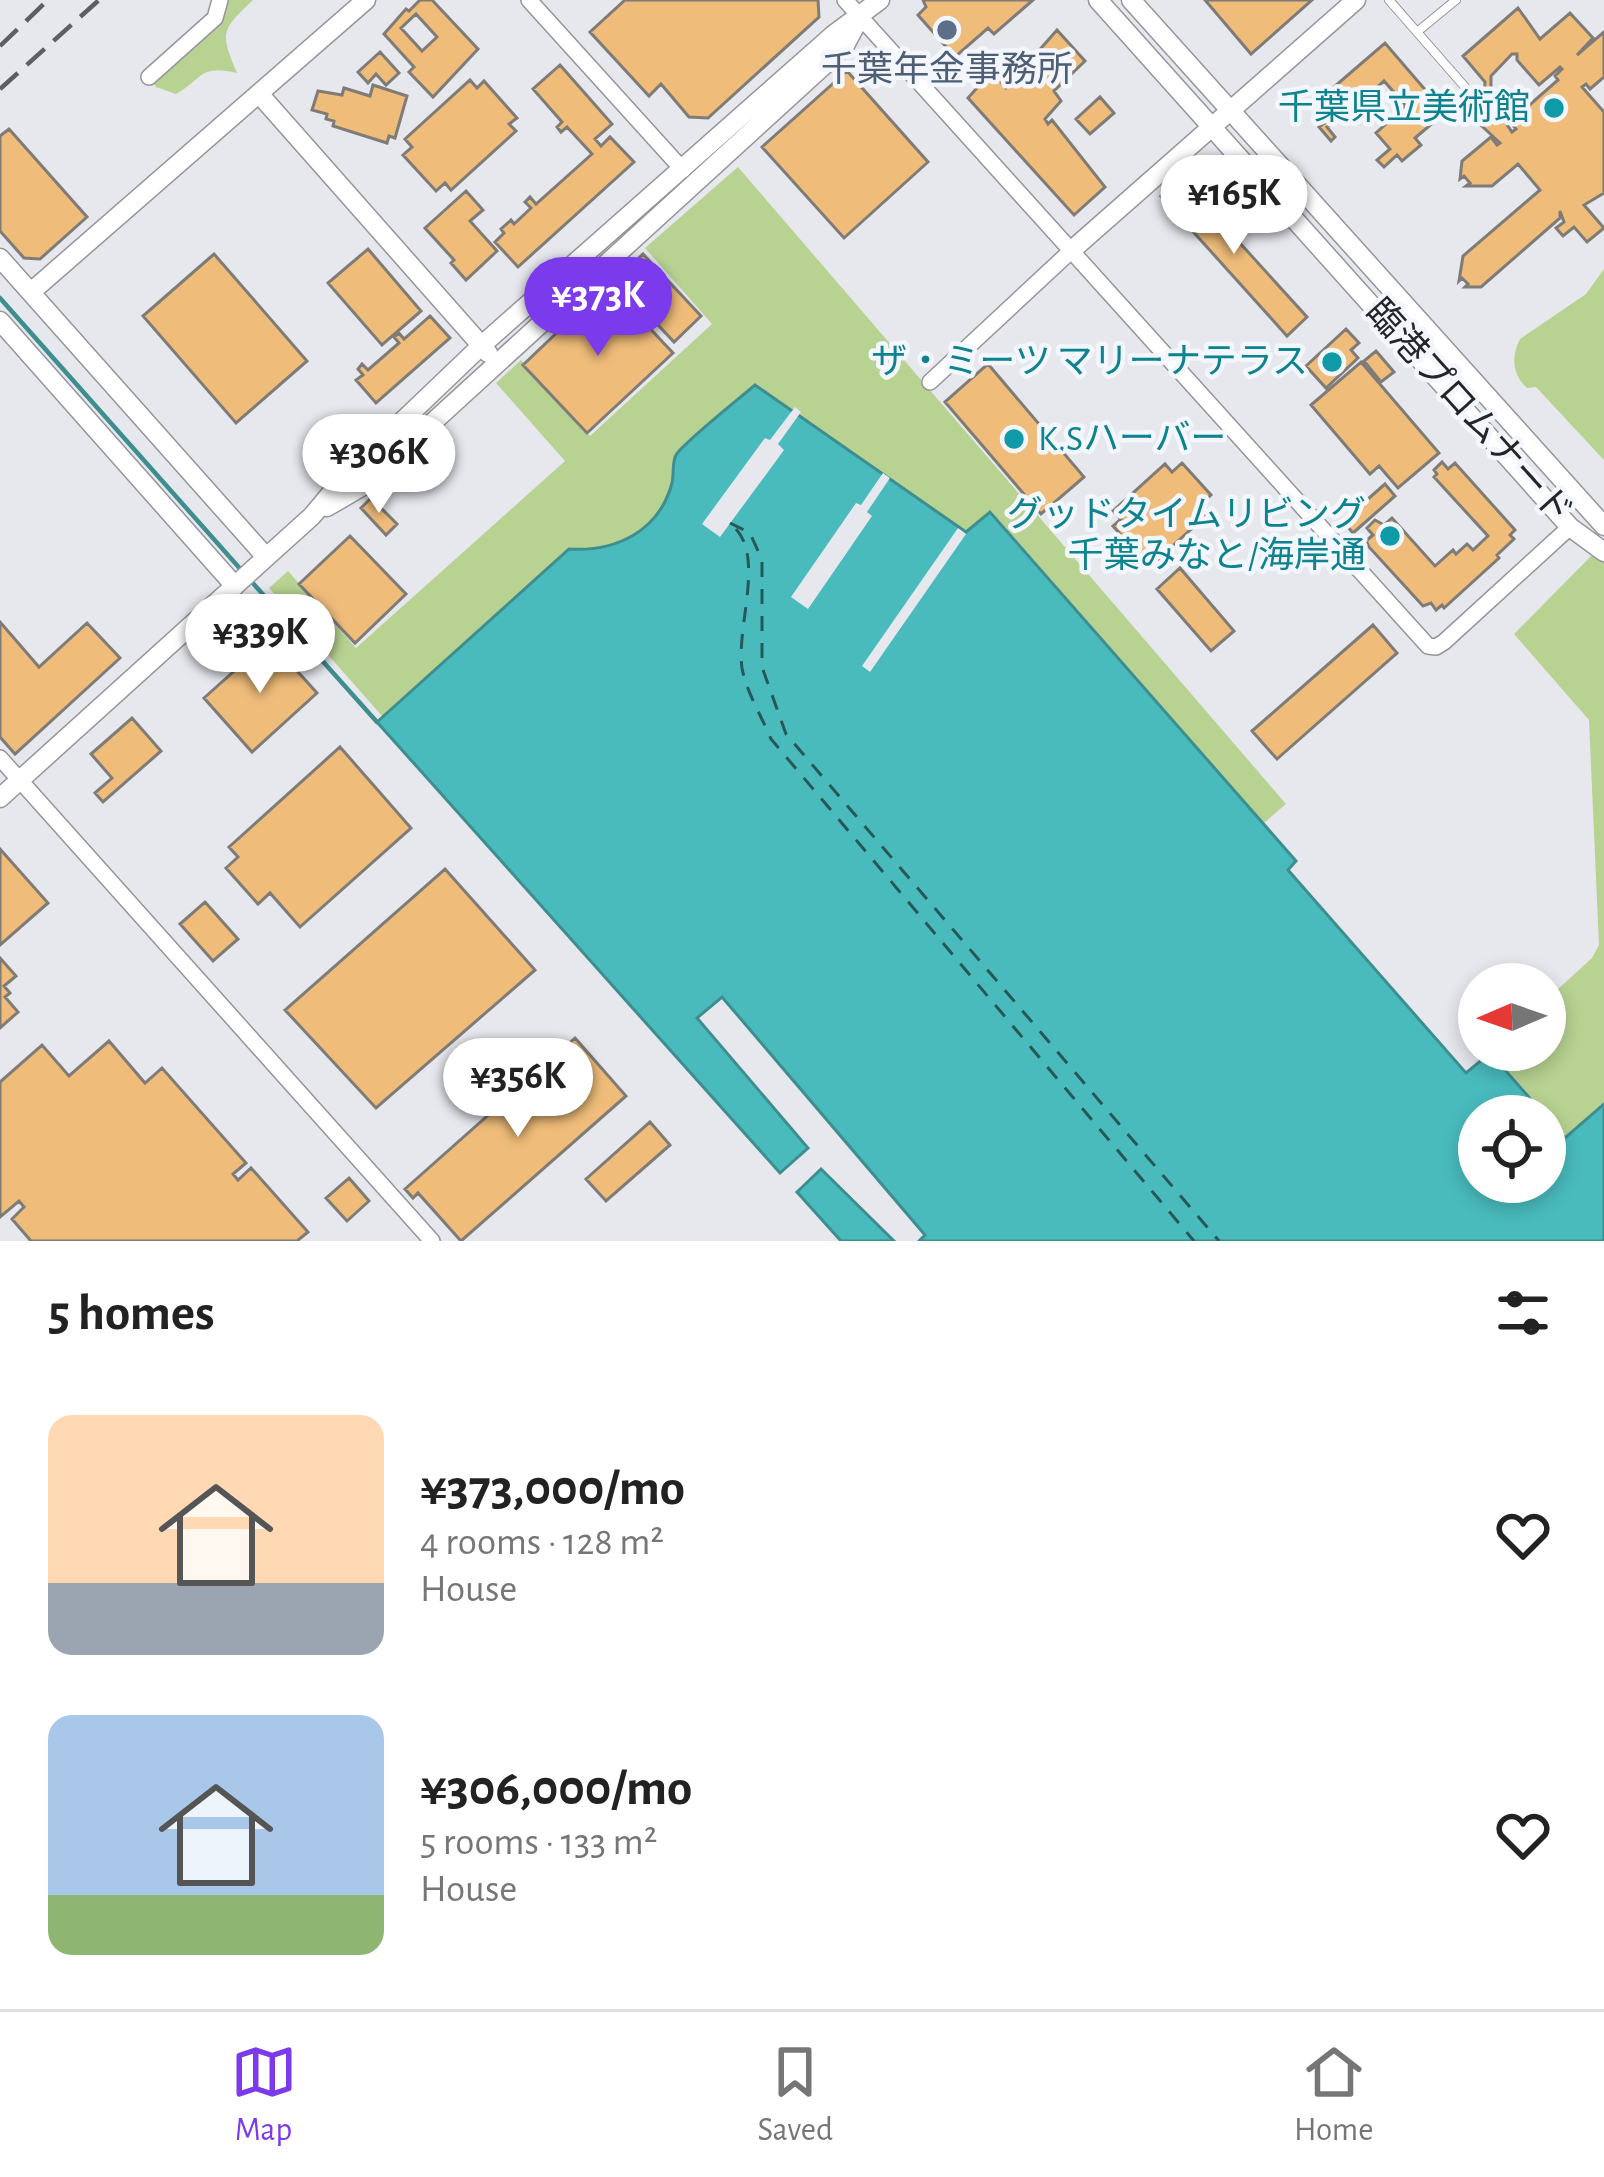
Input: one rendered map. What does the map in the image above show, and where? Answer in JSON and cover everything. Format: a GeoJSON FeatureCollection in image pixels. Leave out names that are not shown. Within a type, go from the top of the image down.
{"type":"FeatureCollection","features":[{"type":"Feature","properties":{"kind":"street"},"geometry":{"type":"LineString","coordinates":[[149,77],[215,18],[220,0]]}},
{"type":"Feature","properties":{"kind":"street"},"geometry":{"type":"LineString","coordinates":[[31,292],[367,0]]}},
{"type":"Feature","properties":{"kind":"street"},"geometry":{"type":"LineString","coordinates":[[529,0],[682,170]]}},
{"type":"Feature","properties":{"kind":"street"},"geometry":{"type":"LineString","coordinates":[[845,0],[1427,646],[1444,642],[1570,527]]}},
{"type":"Feature","properties":{"kind":"street"},"geometry":{"type":"LineString","coordinates":[[0,798],[312,517],[348,473],[482,346],[833,35],[880,0]]}},
{"type":"Feature","properties":{"kind":"street","name":"臨港プロムナード"},"geometry":{"type":"LineString","coordinates":[[1098,0],[1570,527],[1604,552]]}},
{"type":"Feature","properties":{"kind":"street","name":"臨港プロムナード"},"geometry":{"type":"LineString","coordinates":[[1131,0],[1604,526]]}},
{"type":"Feature","properties":{"kind":"street"},"geometry":{"type":"LineString","coordinates":[[930,382],[1211,125],[1356,0]]}},
{"type":"Feature","properties":{"kind":"street"},"geometry":{"type":"LineString","coordinates":[[312,517],[363,486],[844,46],[860,17]]}},
{"type":"Feature","properties":{"kind":"street"},"geometry":{"type":"LineString","coordinates":[[261,96],[496,362]]}},
{"type":"Feature","properties":{"kind":"street"},"geometry":{"type":"LineString","coordinates":[[0,257],[248,573]]}},
{"type":"Feature","properties":{"kind":"street"},"geometry":{"type":"LineString","coordinates":[[0,321],[248,573]]}},
{"type":"Feature","properties":{"kind":"street"},"geometry":{"type":"LineString","coordinates":[[0,758],[432,1241]]}},
{"type":"Feature","properties":{"kind":"lane"},"geometry":{"type":"LineString","coordinates":[[1389,0],[1465,87]]}},
{"type":"Feature","properties":{"kind":"lane"},"geometry":{"type":"LineString","coordinates":[[1417,32],[1456,0]]}},
{"type":"Feature","properties":{"kind":"green space"},"geometry":{"type":"Polygon","coordinates":[[[220,0],[253,0],[227,33],[237,73],[208,71],[176,94],[156,87],[149,77],[215,18],[220,0]]]}},
{"type":"Feature","properties":{"kind":"green space"},"geometry":{"type":"Polygon","coordinates":[[[738,167],[1286,804],[1264,823],[991,511],[966,532],[754,384],[675,455],[665,501],[651,522],[614,546],[570,550],[383,717],[269,588],[288,571],[356,648],[565,461],[496,383],[521,360],[590,436],[712,324],[645,248],[738,167]]]}},
{"type":"Feature","properties":{"kind":"green space"},"geometry":{"type":"Polygon","coordinates":[[[1604,269],[1604,460],[1536,387],[1522,383],[1514,359],[1520,339],[1586,294],[1604,269]]]}},
{"type":"Feature","properties":{"kind":"green space"},"geometry":{"type":"Polygon","coordinates":[[[1604,543],[1604,1102],[1566,1136],[1566,1095],[1529,1095],[1508,1071],[1566,1071],[1566,982],[1599,945],[1589,720],[1514,634],[1604,543]]]}},
{"type":"Feature","properties":{"kind":"water"},"geometry":{"type":"Polygon","coordinates":[[[755,385],[966,532],[990,512],[1296,861],[1288,870],[1458,1064],[1458,1071],[1506,1071],[1527,1095],[1458,1095],[1458,1203],[1566,1203],[1566,1137],[1604,1104],[1604,1241],[919,1241],[925,1235],[722,997],[697,1018],[808,1148],[780,1173],[377,722],[569,549],[603,547],[646,526],[666,500],[676,455],[755,385]]]}},
{"type":"Feature","properties":{"kind":"water"},"geometry":{"type":"Polygon","coordinates":[[[821,1169],[894,1241],[841,1241],[797,1192],[821,1169]]]}},
{"type":"Feature","properties":{"kind":"pier"},"geometry":{"type":"Polygon","coordinates":[[[795,407],[801,412],[778,444],[784,450],[720,537],[702,524],[765,438],[770,440],[795,407]]]}},
{"type":"Feature","properties":{"kind":"pier"},"geometry":{"type":"Polygon","coordinates":[[[883,473],[890,478],[867,512],[872,516],[808,609],[791,597],[856,503],[861,505],[883,473]]]}},
{"type":"Feature","properties":{"kind":"pier"},"geometry":{"type":"Polygon","coordinates":[[[958,528],[966,534],[870,672],[862,666],[958,528]]]}},
{"type":"Feature","properties":{"kind":"building"},"geometry":{"type":"Polygon","coordinates":[[[420,0],[432,0],[478,49],[433,97],[384,34],[420,0]],[[416,14],[401,28],[422,51],[437,37],[416,14]]]}},
{"type":"Feature","properties":{"kind":"building"},"geometry":{"type":"Polygon","coordinates":[[[625,0],[818,0],[819,17],[708,118],[689,117],[661,84],[649,96],[590,32],[625,0]]]}},
{"type":"Feature","properties":{"kind":"building"},"geometry":{"type":"Polygon","coordinates":[[[923,0],[1033,0],[994,34],[988,28],[955,57],[918,15],[926,7],[923,0]]]}},
{"type":"Feature","properties":{"kind":"building"},"geometry":{"type":"Polygon","coordinates":[[[1205,0],[1312,0],[1251,54],[1205,0]]]}},
{"type":"Feature","properties":{"kind":"building"},"geometry":{"type":"Polygon","coordinates":[[[1518,8],[1540,39],[1570,13],[1593,38],[1577,55],[1604,32],[1604,77],[1590,89],[1586,84],[1582,87],[1604,112],[1604,193],[1584,205],[1604,228],[1587,242],[1574,227],[1563,236],[1556,228],[1564,222],[1560,211],[1560,218],[1481,287],[1465,287],[1468,284],[1462,278],[1459,281],[1463,256],[1540,190],[1518,164],[1492,186],[1466,186],[1470,183],[1464,176],[1460,179],[1462,161],[1491,137],[1500,143],[1471,116],[1442,115],[1415,138],[1421,145],[1402,161],[1397,155],[1384,167],[1377,160],[1390,149],[1376,133],[1406,106],[1384,81],[1355,113],[1352,109],[1327,127],[1335,137],[1331,141],[1319,127],[1327,121],[1313,105],[1385,43],[1440,107],[1475,108],[1484,100],[1485,82],[1463,56],[1518,8]],[[1517,54],[1491,76],[1491,101],[1512,132],[1516,129],[1510,122],[1558,80],[1555,76],[1562,69],[1539,85],[1517,54]]]}},
{"type":"Feature","properties":{"kind":"building"},"geometry":{"type":"Polygon","coordinates":[[[1057,30],[1085,61],[1054,91],[1061,101],[1045,119],[1048,124],[1052,120],[1105,187],[1074,215],[968,98],[992,71],[1006,88],[1057,30]]]}},
{"type":"Feature","properties":{"kind":"building"},"geometry":{"type":"Polygon","coordinates":[[[380,52],[399,73],[386,85],[376,74],[368,83],[358,72],[380,52]]]}},
{"type":"Feature","properties":{"kind":"building"},"geometry":{"type":"Polygon","coordinates":[[[560,65],[612,124],[595,139],[601,146],[610,137],[634,162],[518,267],[495,242],[504,233],[501,229],[531,208],[525,202],[530,197],[536,204],[592,154],[567,127],[561,132],[557,127],[562,122],[533,89],[560,65]]]}},
{"type":"Feature","properties":{"kind":"building"},"geometry":{"type":"Polygon","coordinates":[[[847,71],[928,162],[844,238],[762,147],[847,71]]]}},
{"type":"Feature","properties":{"kind":"building"},"geometry":{"type":"Polygon","coordinates":[[[470,80],[477,88],[484,81],[517,118],[509,124],[516,131],[451,190],[445,183],[436,191],[403,155],[412,147],[405,139],[470,80]]]}},
{"type":"Feature","properties":{"kind":"building"},"geometry":{"type":"Polygon","coordinates":[[[373,85],[407,96],[395,138],[389,136],[387,143],[333,126],[327,114],[312,110],[318,91],[342,95],[344,88],[370,96],[373,85]]]}},
{"type":"Feature","properties":{"kind":"building"},"geometry":{"type":"Polygon","coordinates":[[[1100,97],[1114,113],[1090,134],[1076,119],[1100,97]]]}},
{"type":"Feature","properties":{"kind":"building"},"geometry":{"type":"Polygon","coordinates":[[[9,129],[87,217],[40,259],[24,258],[0,231],[0,136],[9,129]]]}},
{"type":"Feature","properties":{"kind":"building"},"geometry":{"type":"Polygon","coordinates":[[[1181,178],[1307,317],[1287,336],[1161,196],[1181,178]]]}},
{"type":"Feature","properties":{"kind":"building"},"geometry":{"type":"Polygon","coordinates":[[[466,191],[483,210],[470,221],[497,251],[466,280],[425,228],[466,191]]]}},
{"type":"Feature","properties":{"kind":"building"},"geometry":{"type":"Polygon","coordinates":[[[368,249],[421,311],[382,345],[328,283],[368,249]]]}},
{"type":"Feature","properties":{"kind":"building"},"geometry":{"type":"Polygon","coordinates":[[[214,254],[307,361],[236,423],[143,316],[214,254]]]}},
{"type":"Feature","properties":{"kind":"building"},"geometry":{"type":"Polygon","coordinates":[[[643,254],[701,316],[674,342],[616,280],[643,254]]]}},
{"type":"Feature","properties":{"kind":"building"},"geometry":{"type":"Polygon","coordinates":[[[608,284],[673,353],[587,433],[523,365],[608,284]]]}},
{"type":"Feature","properties":{"kind":"building"},"geometry":{"type":"Polygon","coordinates":[[[430,316],[450,338],[376,403],[356,380],[363,375],[358,369],[362,364],[368,370],[399,343],[394,337],[399,333],[404,339],[430,316]]]}},
{"type":"Feature","properties":{"kind":"building","name":"ザ・ミーツ マリーナテラス"},"geometry":{"type":"Polygon","coordinates":[[[1346,329],[1359,343],[1351,350],[1358,358],[1326,388],[1306,366],[1346,329]]]}},
{"type":"Feature","properties":{"kind":"building"},"geometry":{"type":"Polygon","coordinates":[[[1376,351],[1394,372],[1381,382],[1364,361],[1376,351]]]}},
{"type":"Feature","properties":{"kind":"building"},"geometry":{"type":"Polygon","coordinates":[[[1361,362],[1439,453],[1398,488],[1379,466],[1370,474],[1311,405],[1361,362]]]}},
{"type":"Feature","properties":{"kind":"building","name":"K.Sハーバー"},"geometry":{"type":"Polygon","coordinates":[[[988,364],[1084,477],[1041,514],[945,402],[988,364]]]}},
{"type":"Feature","properties":{"kind":"building","name":"グッドタイムリビング 千葉みなと/海岸通"},"geometry":{"type":"Polygon","coordinates":[[[1442,462],[1448,469],[1455,463],[1515,530],[1499,558],[1436,610],[1431,603],[1423,606],[1366,541],[1373,535],[1367,528],[1375,520],[1384,525],[1392,518],[1435,566],[1453,550],[1456,554],[1467,544],[1473,550],[1488,536],[1434,477],[1442,462]]]}},
{"type":"Feature","properties":{"kind":"building"},"geometry":{"type":"Polygon","coordinates":[[[1182,463],[1211,495],[1201,504],[1209,513],[1157,560],[1149,551],[1142,558],[1113,526],[1121,519],[1113,511],[1165,464],[1172,472],[1182,463]]]}},
{"type":"Feature","properties":{"kind":"building"},"geometry":{"type":"Polygon","coordinates":[[[1385,484],[1395,496],[1353,533],[1343,521],[1385,484]]]}},
{"type":"Feature","properties":{"kind":"building"},"geometry":{"type":"Polygon","coordinates":[[[371,498],[397,524],[386,535],[361,508],[371,498]]]}},
{"type":"Feature","properties":{"kind":"building"},"geometry":{"type":"Polygon","coordinates":[[[350,536],[406,594],[355,643],[299,584],[350,536]]]}},
{"type":"Feature","properties":{"kind":"building"},"geometry":{"type":"Polygon","coordinates":[[[1180,568],[1234,631],[1211,651],[1157,589],[1180,568]]]}},
{"type":"Feature","properties":{"kind":"building"},"geometry":{"type":"Polygon","coordinates":[[[0,622],[39,667],[87,623],[120,658],[15,754],[0,737],[0,622]]]}},
{"type":"Feature","properties":{"kind":"building"},"geometry":{"type":"Polygon","coordinates":[[[1373,625],[1397,653],[1277,759],[1252,731],[1373,625]]]}},
{"type":"Feature","properties":{"kind":"building"},"geometry":{"type":"Polygon","coordinates":[[[269,640],[317,693],[252,752],[204,698],[269,640]]]}},
{"type":"Feature","properties":{"kind":"building"},"geometry":{"type":"Polygon","coordinates":[[[132,718],[161,751],[103,802],[95,793],[112,778],[91,754],[132,718]]]}},
{"type":"Feature","properties":{"kind":"building"},"geometry":{"type":"Polygon","coordinates":[[[340,747],[411,828],[300,927],[270,893],[258,904],[226,868],[238,857],[229,847],[340,747]]]}},
{"type":"Feature","properties":{"kind":"building"},"geometry":{"type":"Polygon","coordinates":[[[0,849],[48,903],[0,945],[0,849]]]}},
{"type":"Feature","properties":{"kind":"building"},"geometry":{"type":"Polygon","coordinates":[[[445,869],[535,970],[376,1108],[285,1010],[445,869]]]}},
{"type":"Feature","properties":{"kind":"building"},"geometry":{"type":"Polygon","coordinates":[[[205,902],[238,939],[213,961],[180,924],[205,902]]]}},
{"type":"Feature","properties":{"kind":"building"},"geometry":{"type":"Polygon","coordinates":[[[0,958],[16,976],[4,986],[10,993],[5,997],[18,1012],[0,1028],[0,958]]]}},
{"type":"Feature","properties":{"kind":"building"},"geometry":{"type":"Polygon","coordinates":[[[575,1038],[626,1096],[461,1241],[418,1193],[413,1198],[405,1189],[575,1038]]]}},
{"type":"Feature","properties":{"kind":"building"},"geometry":{"type":"Polygon","coordinates":[[[109,1041],[145,1083],[162,1068],[246,1163],[233,1174],[238,1180],[251,1168],[308,1232],[297,1241],[31,1241],[12,1219],[24,1207],[19,1201],[0,1217],[0,1082],[42,1045],[69,1076],[109,1041]]]}},
{"type":"Feature","properties":{"kind":"building"},"geometry":{"type":"Polygon","coordinates":[[[650,1122],[670,1145],[606,1201],[586,1179],[650,1122]]]}},
{"type":"Feature","properties":{"kind":"building"},"geometry":{"type":"Polygon","coordinates":[[[349,1178],[369,1201],[347,1221],[326,1198],[349,1178]]]}},
{"type":"Feature","properties":{"kind":"waterway"},"geometry":{"type":"LineString","coordinates":[[0,298],[243,572]]}},
{"type":"Feature","properties":{"kind":"waterway"},"geometry":{"type":"LineString","coordinates":[[251,581],[377,722]]}},
{"type":"Feature","properties":{"kind":"ferry route"},"geometry":{"type":"LineString","coordinates":[[730,523],[750,533],[762,560],[762,667],[786,734],[1219,1241]]}},
{"type":"Feature","properties":{"kind":"ferry route"},"geometry":{"type":"LineString","coordinates":[[736,529],[744,542],[749,576],[742,668],[771,739],[1194,1241]]}},
{"type":"Feature","properties":{"kind":"railway"},"geometry":{"type":"LineString","coordinates":[[0,46],[48,0]]}},
{"type":"Feature","properties":{"kind":"railway"},"geometry":{"type":"LineString","coordinates":[[0,89],[99,0]]}},
{"type":"Feature","properties":{"kind":"place","name":"千葉年金事務所"},"geometry":{"type":"Point","coordinates":[947,30]}},
{"type":"Feature","properties":{"kind":"place","name":"千葉県立美術館"},"geometry":{"type":"Point","coordinates":[1554,108]}},
{"type":"Feature","properties":{"kind":"place","name":"ザ・ミーツ マリーナテラス"},"geometry":{"type":"Point","coordinates":[1332,362]}},
{"type":"Feature","properties":{"kind":"place","name":"K.Sハーバー"},"geometry":{"type":"Point","coordinates":[1014,439]}},
{"type":"Feature","properties":{"kind":"place","name":"グッドタイムリビング 千葉みなと/海岸通"},"geometry":{"type":"Point","coordinates":[1390,536]}}]}
